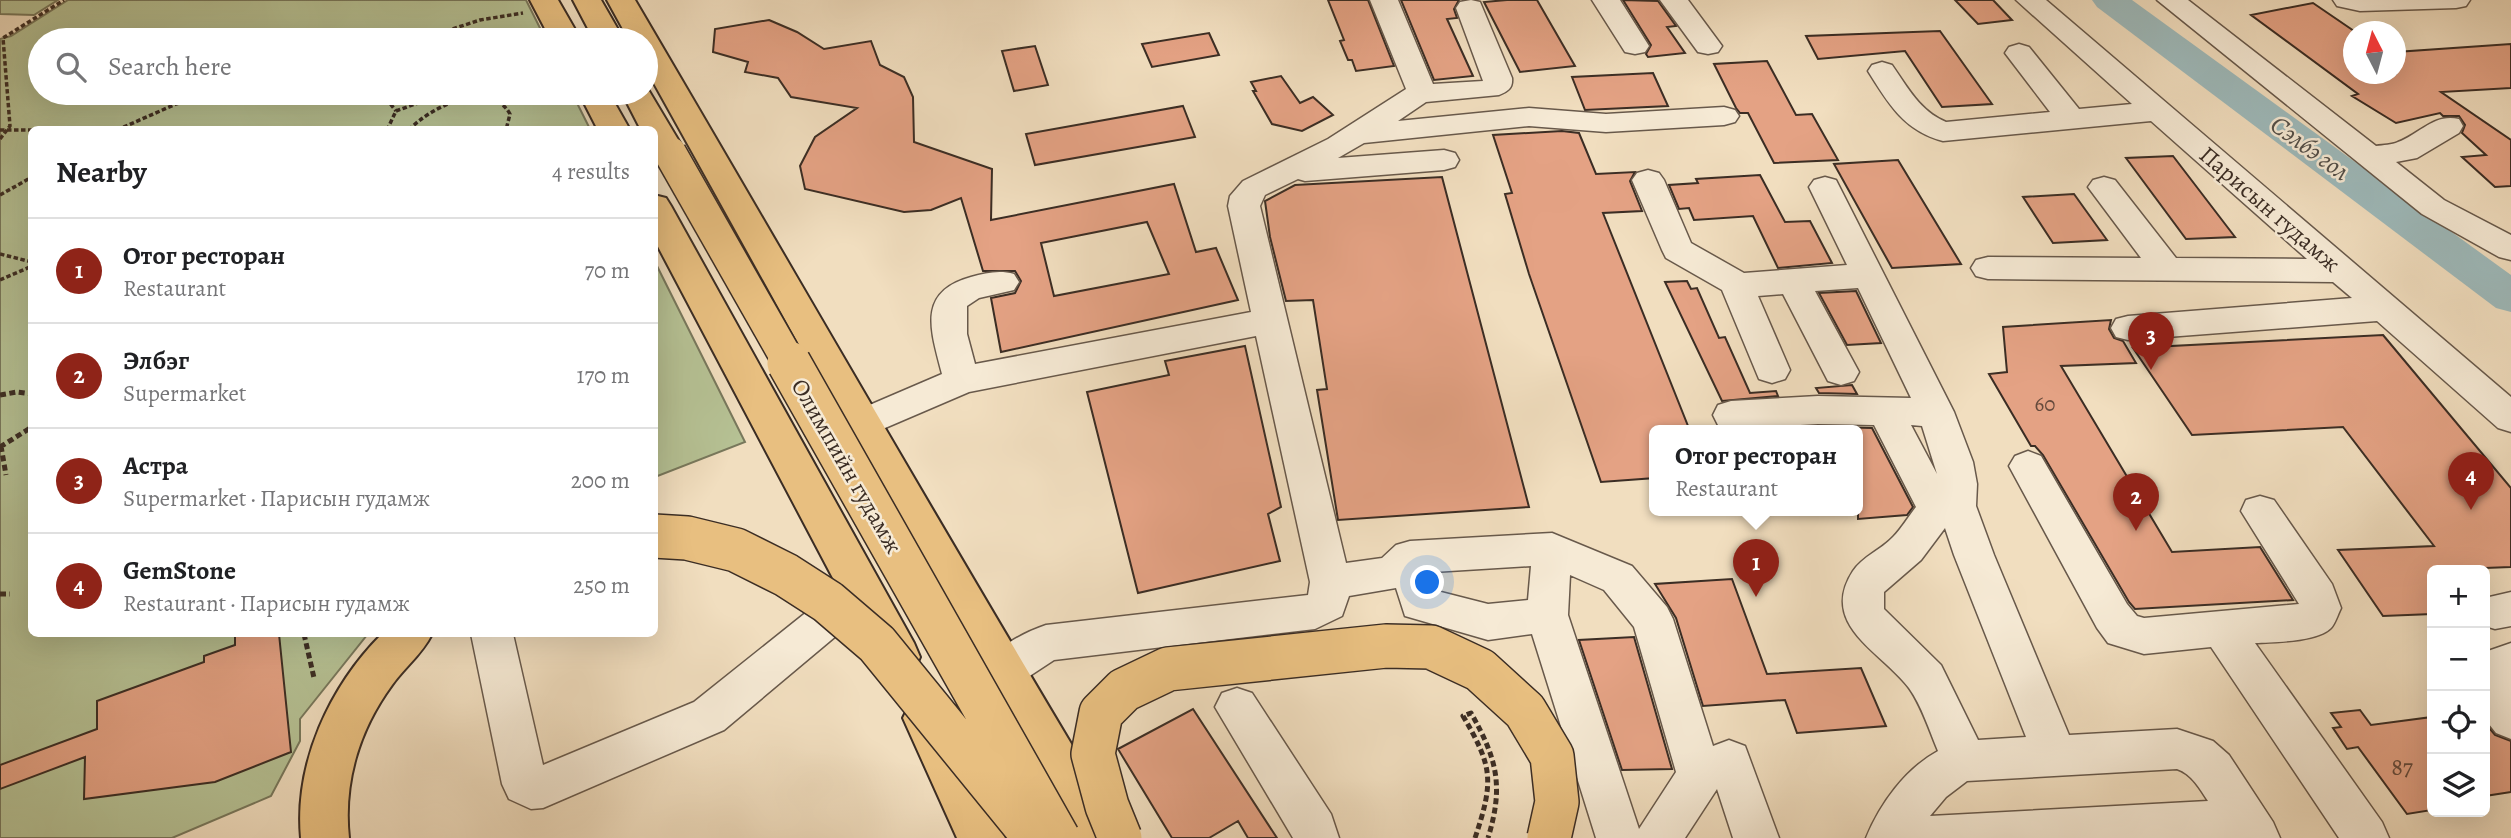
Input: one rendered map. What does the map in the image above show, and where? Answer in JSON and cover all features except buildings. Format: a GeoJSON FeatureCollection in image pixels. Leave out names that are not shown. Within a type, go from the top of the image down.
{"type":"FeatureCollection","features":[{"type":"Feature","properties":{"kind":"main road"},"geometry":{"type":"LineString","coordinates":[[587,0],[602,28]]}},
{"type":"Feature","properties":{"kind":"main road"},"geometry":{"type":"LineString","coordinates":[[621,0],[637,28]]}},
{"type":"Feature","properties":{"kind":"main road"},"geometry":{"type":"LineString","coordinates":[[536,6],[555,28]]}},
{"type":"Feature","properties":{"kind":"main road"},"geometry":{"type":"LineString","coordinates":[[658,65],[864,423],[933,551],[1101,838]]}},
{"type":"Feature","properties":{"kind":"main road"},"geometry":{"type":"LineString","coordinates":[[600,105],[612,126]]}},
{"type":"Feature","properties":{"kind":"main road","name":"Олимпийн гудамж"},"geometry":{"type":"LineString","coordinates":[[644,105],[655,126]]}},
{"type":"Feature","properties":{"kind":"main road","name":"Олимпийн гудамж"},"geometry":{"type":"LineString","coordinates":[[658,131],[1058,838]]}},
{"type":"Feature","properties":{"kind":"main road"},"geometry":{"type":"LineString","coordinates":[[658,213],[896,653],[981,838]]}},
{"type":"Feature","properties":{"kind":"main road"},"geometry":{"type":"LineString","coordinates":[[658,536],[687,538],[736,550],[786,575],[828,603],[877,644],[1035,838]]}},
{"type":"Feature","properties":{"kind":"main road"},"geometry":{"type":"LineString","coordinates":[[859,587],[889,587],[913,583],[928,575],[933,551]]}},
{"type":"Feature","properties":{"kind":"main road"},"geometry":{"type":"LineString","coordinates":[[896,653],[908,623],[928,610],[944,609],[973,616]]}},
{"type":"Feature","properties":{"kind":"main road"},"geometry":{"type":"LineString","coordinates":[[325,838],[324,782],[344,728],[374,674],[407,637]]}},
{"type":"Feature","properties":{"kind":"main road"},"geometry":{"type":"LineString","coordinates":[[1120,838],[1107,806],[1093,754],[1101,713],[1124,690],[1168,669],[1385,646],[1431,647],[1480,670],[1525,711],[1552,757],[1557,802],[1549,838]]}},
{"type":"Feature","properties":{"kind":"street"},"geometry":{"type":"LineString","coordinates":[[1384,0],[1421,87],[1419,94]]}},
{"type":"Feature","properties":{"kind":"street"},"geometry":{"type":"LineString","coordinates":[[1606,0],[1635,46]]}},
{"type":"Feature","properties":{"kind":"street"},"geometry":{"type":"LineString","coordinates":[[1674,0],[1708,46]]}},
{"type":"Feature","properties":{"kind":"street","name":"Парисын гудамж"},"geometry":{"type":"LineString","coordinates":[[2030,0],[2511,418]]}},
{"type":"Feature","properties":{"kind":"street"},"geometry":{"type":"LineString","coordinates":[[2347,0],[2360,3],[2456,0]]}},
{"type":"Feature","properties":{"kind":"street"},"geometry":{"type":"LineString","coordinates":[[2180,1],[2433,207],[2511,249]]}},
{"type":"Feature","properties":{"kind":"street"},"geometry":{"type":"LineString","coordinates":[[1004,670],[1046,643],[1314,612],[1328,604],[1330,582],[1244,206],[1246,196],[1254,188],[1357,135],[1419,94],[1489,89],[1498,85],[1498,78],[1470,8]]}},
{"type":"Feature","properties":{"kind":"street"},"geometry":{"type":"LineString","coordinates":[[2019,53],[2073,120]]}},
{"type":"Feature","properties":{"kind":"street"},"geometry":{"type":"LineString","coordinates":[[1882,71],[1912,116],[1923,125],[1942,132],[2158,111]]}},
{"type":"Feature","properties":{"kind":"street"},"geometry":{"type":"LineString","coordinates":[[1357,135],[1530,117],[1606,123],[1724,116]]}},
{"type":"Feature","properties":{"kind":"street"},"geometry":{"type":"LineString","coordinates":[[2371,157],[2406,151],[2448,126]]}},
{"type":"Feature","properties":{"kind":"street"},"geometry":{"type":"LineString","coordinates":[[1287,173],[1444,160]]}},
{"type":"Feature","properties":{"kind":"street"},"geometry":{"type":"LineString","coordinates":[[1648,180],[1678,250],[1735,283],[1748,285],[1870,275]]}},
{"type":"Feature","properties":{"kind":"street"},"geometry":{"type":"LineString","coordinates":[[1825,187],[1936,412],[1954,462],[1958,484],[1947,508],[1899,557],[1876,574],[1864,589],[1863,604],[1867,619],[1876,630],[1925,676],[1965,761]]}},
{"type":"Feature","properties":{"kind":"street"},"geometry":{"type":"LineString","coordinates":[[1988,268],[2341,271]]}},
{"type":"Feature","properties":{"kind":"street"},"geometry":{"type":"LineString","coordinates":[[1793,281],[1840,372]]}},
{"type":"Feature","properties":{"kind":"street"},"geometry":{"type":"LineString","coordinates":[[962,380],[949,327],[947,311],[950,301],[961,292],[1002,282]]}},
{"type":"Feature","properties":{"kind":"street"},"geometry":{"type":"LineString","coordinates":[[1735,283],[1772,370]]}},
{"type":"Feature","properties":{"kind":"street"},"geometry":{"type":"LineString","coordinates":[[2128,328],[2384,308]]}},
{"type":"Feature","properties":{"kind":"street"},"geometry":{"type":"LineString","coordinates":[[864,423],[962,380],[1270,321]]}},
{"type":"Feature","properties":{"kind":"street"},"geometry":{"type":"LineString","coordinates":[[1731,415],[1818,410],[1936,412]]}},
{"type":"Feature","properties":{"kind":"street"},"geometry":{"type":"LineString","coordinates":[[1885,411],[1947,508],[2001,626],[2056,757]]}},
{"type":"Feature","properties":{"kind":"street"},"geometry":{"type":"LineString","coordinates":[[2028,466],[2112,616],[2123,630],[2144,636],[2305,621],[2316,616],[2320,608],[2318,596],[2260,511]]}},
{"type":"Feature","properties":{"kind":"street"},"geometry":{"type":"LineString","coordinates":[[1330,582],[1392,573],[1410,557],[1552,549],[1618,578],[1652,619],[1700,776],[1658,838]]}},
{"type":"Feature","properties":{"kind":"street"},"geometry":{"type":"LineString","coordinates":[[1552,549],[1547,615],[1619,838]]}},
{"type":"Feature","properties":{"kind":"street"},"geometry":{"type":"LineString","coordinates":[[1410,557],[1419,604],[1488,622],[1547,615]]}},
{"type":"Feature","properties":{"kind":"street"},"geometry":{"type":"LineString","coordinates":[[493,637],[525,784],[531,788],[543,788],[709,716],[847,603],[859,587]]}},
{"type":"Feature","properties":{"kind":"street"},"geometry":{"type":"LineString","coordinates":[[2221,628],[2366,838]]}},
{"type":"Feature","properties":{"kind":"street"},"geometry":{"type":"LineString","coordinates":[[2511,661],[2496,666],[2488,675],[2490,692],[2511,719]]}},
{"type":"Feature","properties":{"kind":"street"},"geometry":{"type":"LineString","coordinates":[[1237,707],[1315,829],[1316,838]]}},
{"type":"Feature","properties":{"kind":"street"},"geometry":{"type":"LineString","coordinates":[[2145,749],[2176,749],[2197,755],[2213,770],[2251,830],[1928,838],[1893,832],[1926,785],[1952,765],[1965,761],[2145,749]]}},
{"type":"Feature","properties":{"kind":"street"},"geometry":{"type":"LineString","coordinates":[[1729,760],[1756,838]]}},
{"type":"Feature","properties":{"kind":"lane"},"geometry":{"type":"LineString","coordinates":[[2104,187],[2166,268]]}},
{"type":"Feature","properties":{"kind":"path"},"geometry":{"type":"LineString","coordinates":[[0,139],[2,131],[10,126],[4,38],[64,0]]}},
{"type":"Feature","properties":{"kind":"path"},"geometry":{"type":"LineString","coordinates":[[455,28],[536,6]]}},
{"type":"Feature","properties":{"kind":"path"},"geometry":{"type":"LineString","coordinates":[[126,126],[176,105]]}},
{"type":"Feature","properties":{"kind":"path"},"geometry":{"type":"LineString","coordinates":[[391,105],[396,111]]}},
{"type":"Feature","properties":{"kind":"path"},"geometry":{"type":"LineString","coordinates":[[389,126],[396,111],[411,105]]}},
{"type":"Feature","properties":{"kind":"path"},"geometry":{"type":"LineString","coordinates":[[412,126],[419,117],[439,105]]}},
{"type":"Feature","properties":{"kind":"path"},"geometry":{"type":"LineString","coordinates":[[505,105],[510,111],[511,120],[508,126]]}},
{"type":"Feature","properties":{"kind":"path"},"geometry":{"type":"LineString","coordinates":[[2,131],[28,130]]}},
{"type":"Feature","properties":{"kind":"path"},"geometry":{"type":"LineString","coordinates":[[0,195],[28,179]]}},
{"type":"Feature","properties":{"kind":"path"},"geometry":{"type":"LineString","coordinates":[[0,254],[28,263]]}},
{"type":"Feature","properties":{"kind":"path"},"geometry":{"type":"LineString","coordinates":[[0,280],[28,266]]}},
{"type":"Feature","properties":{"kind":"path"},"geometry":{"type":"LineString","coordinates":[[0,395],[28,393]]}},
{"type":"Feature","properties":{"kind":"path"},"geometry":{"type":"LineString","coordinates":[[6,475],[0,447],[28,430]]}},
{"type":"Feature","properties":{"kind":"path"},"geometry":{"type":"LineString","coordinates":[[0,594],[10,594]]}},
{"type":"Feature","properties":{"kind":"path"},"geometry":{"type":"LineString","coordinates":[[305,637],[314,678]]}},
{"type":"Feature","properties":{"kind":"path"},"geometry":{"type":"LineString","coordinates":[[1475,838],[1485,807],[1487,780],[1483,750],[1463,716],[1471,713],[1492,746],[1499,780],[1498,812],[1488,838]]}},
{"type":"Feature","properties":{"kind":"green space"},"geometry":{"type":"Polygon","coordinates":[[[0,0],[58,0],[34,15],[0,14],[0,0]]]}},
{"type":"Feature","properties":{"kind":"green space"},"geometry":{"type":"Polygon","coordinates":[[[68,0],[526,0],[540,28],[28,28],[28,105],[578,105],[588,126],[28,126],[28,637],[365,637],[300,719],[300,741],[271,796],[172,838],[0,838],[0,39],[11,36],[68,0]]]}},
{"type":"Feature","properties":{"kind":"green space"},"geometry":{"type":"Polygon","coordinates":[[[658,268],[745,442],[658,476],[658,268]]]}},
{"type":"Feature","properties":{"kind":"waterway","name":"Сэлбэ гол"},"geometry":{"type":"LineString","coordinates":[[2109,0],[2511,297]]}},
{"type":"Feature","properties":{"kind":"place","name":"Астра"},"geometry":{"type":"Point","coordinates":[2151,370]}},
{"type":"Feature","properties":{"kind":"place","name":"GemStone"},"geometry":{"type":"Point","coordinates":[2471,510]}},
{"type":"Feature","properties":{"kind":"place","name":"Элбэг"},"geometry":{"type":"Point","coordinates":[2136,531]}},
{"type":"Feature","properties":{"kind":"place","name":"Отог ресторан"},"geometry":{"type":"Point","coordinates":[1756,597]}}]}
